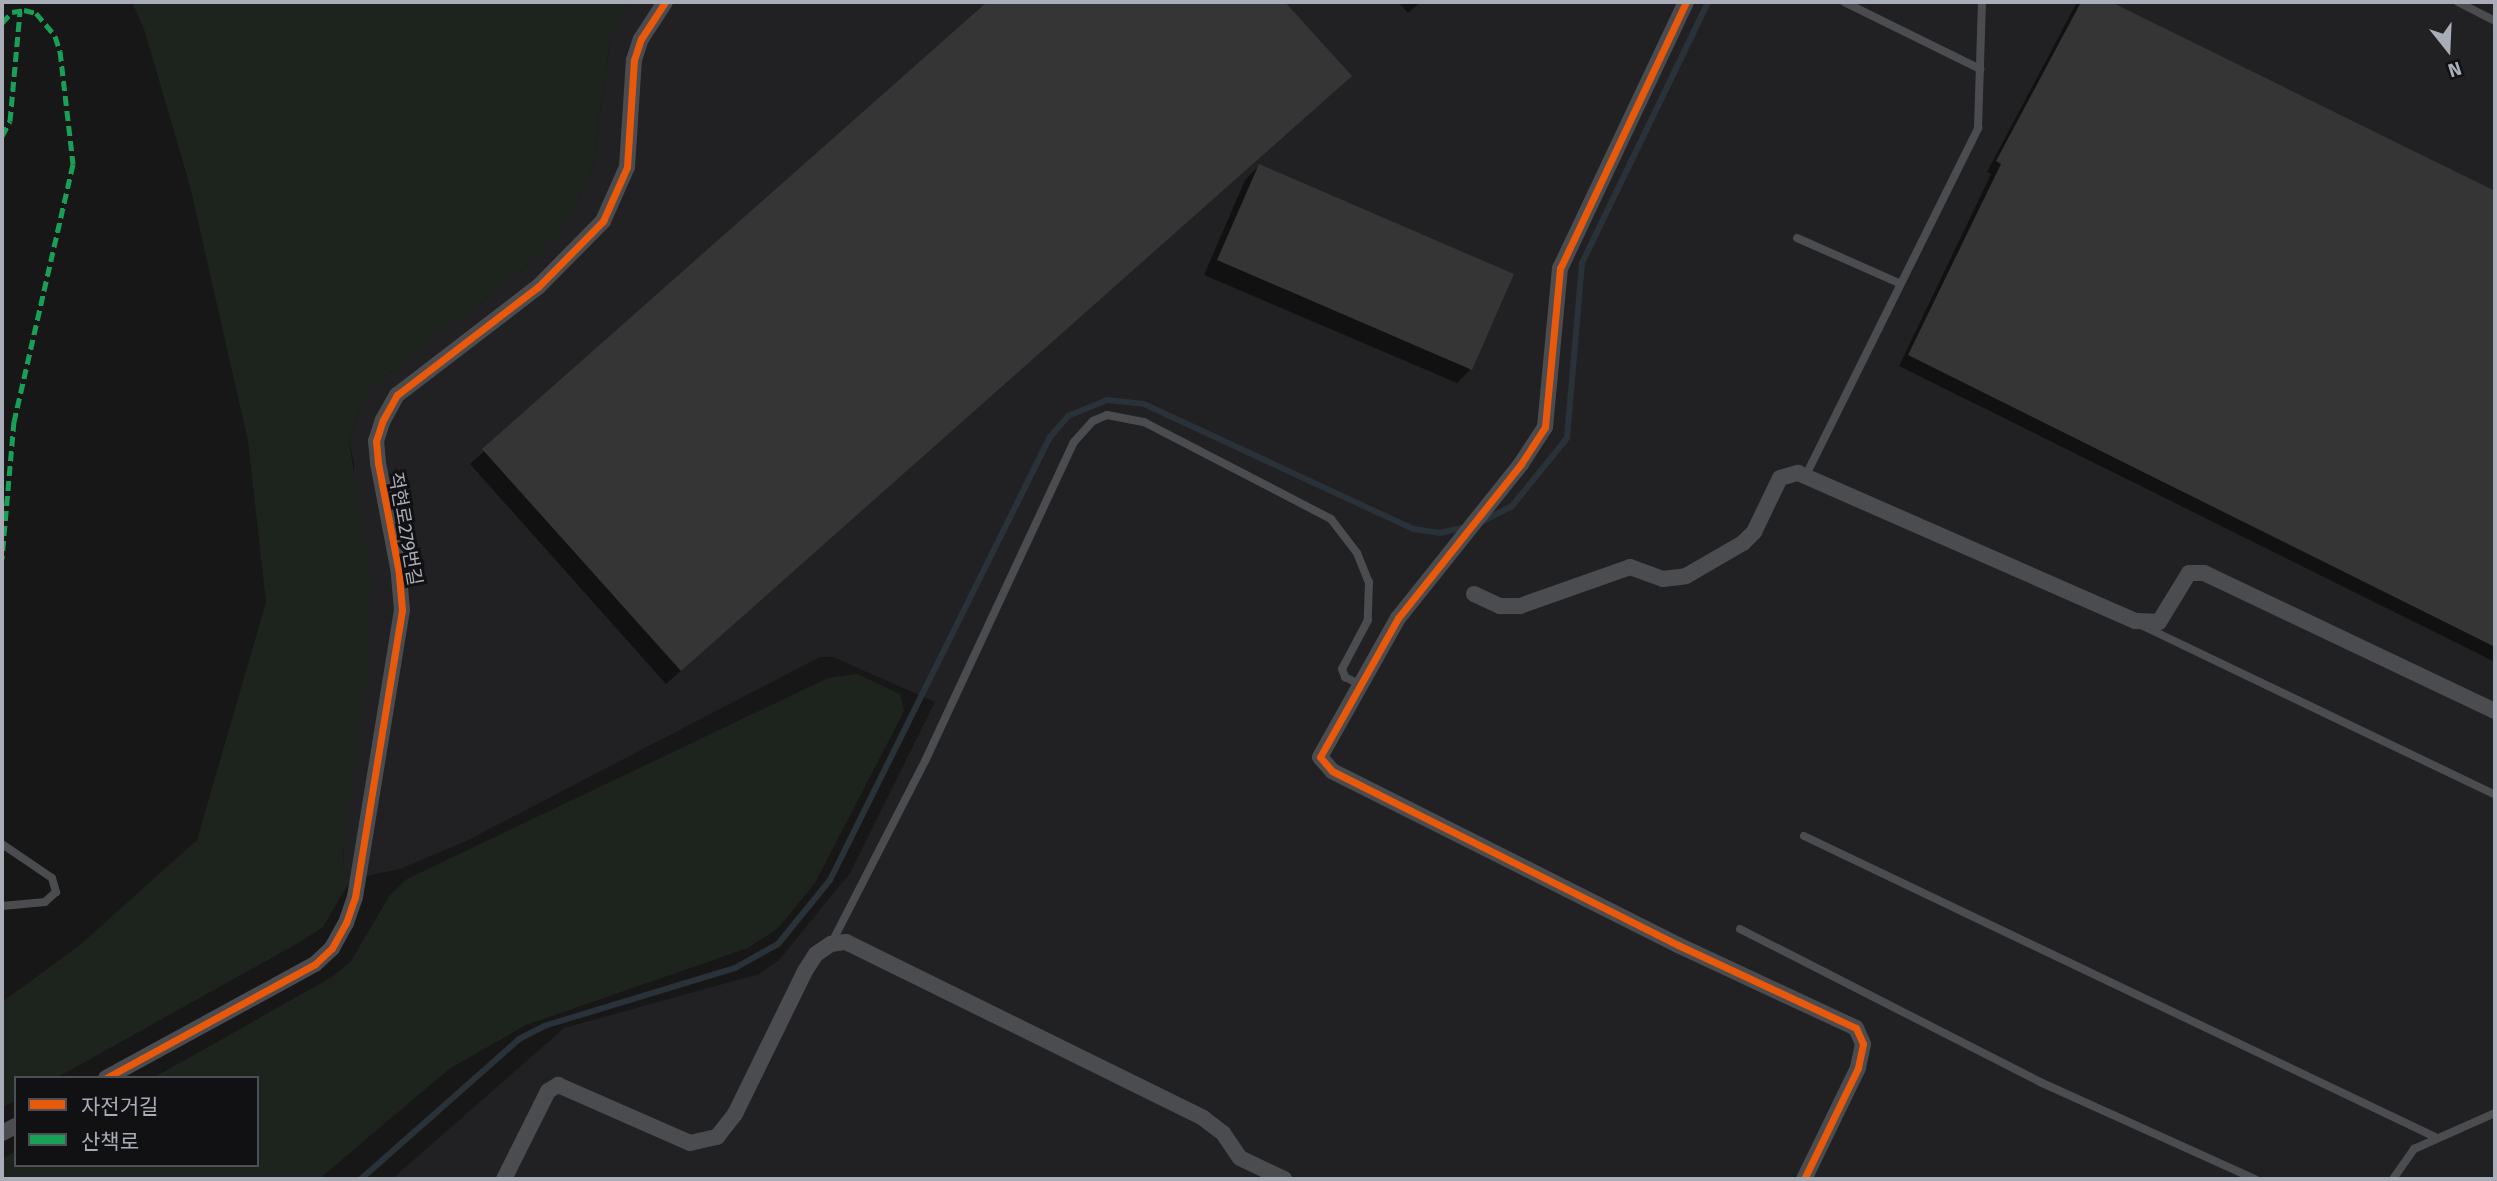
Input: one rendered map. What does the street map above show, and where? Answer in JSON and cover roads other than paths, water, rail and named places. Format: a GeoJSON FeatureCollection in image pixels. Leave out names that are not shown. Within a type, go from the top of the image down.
{"type":"FeatureCollection","features":[{"type":"Feature","properties":{"kind":"street","name":"적현로279번길"},"geometry":{"type":"LineString","coordinates":[[110,1076],[316,964],[332,948],[346,923],[391,694],[402,610],[399,573],[377,463],[376,441],[383,420],[397,395],[538,287],[603,221],[619,193],[627,167],[634,60],[641,39],[665,2]]}},
{"type":"Feature","properties":{"kind":"street"},"geometry":{"type":"LineString","coordinates":[[1686,2],[1568,247],[1557,285],[1545,427],[1498,492],[1417,593],[1373,660],[1322,748],[1321,764],[1861,1034],[1858,1068],[1804,1179]]}},
{"type":"Feature","properties":{"kind":"street"},"geometry":{"type":"LineString","coordinates":[[1474,594],[1500,606],[1520,606],[1630,567],[1663,579],[1686,576],[1743,543],[1754,532],[1780,478],[1788,473],[1805,477],[2134,621],[2151,624],[2165,617],[2185,579],[2196,570],[2495,711]]}},
{"type":"Feature","properties":{"kind":"street"},"geometry":{"type":"LineString","coordinates":[[504,1179],[548,1091],[558,1085],[690,1143],[716,1137],[735,1115],[805,971],[816,954],[831,944],[857,946],[1203,1118],[1223,1133],[1240,1158],[1284,1179]]}},
{"type":"Feature","properties":{"kind":"lane"},"geometry":{"type":"LineString","coordinates":[[1844,2],[1980,69]]}},
{"type":"Feature","properties":{"kind":"lane"},"geometry":{"type":"LineString","coordinates":[[1805,477],[1978,128],[1982,2]]}},
{"type":"Feature","properties":{"kind":"lane"},"geometry":{"type":"LineString","coordinates":[[2458,2],[2495,21]]}},
{"type":"Feature","properties":{"kind":"lane"},"geometry":{"type":"LineString","coordinates":[[1797,238],[1899,283]]}},
{"type":"Feature","properties":{"kind":"lane"},"geometry":{"type":"LineString","coordinates":[[831,944],[926,759],[1074,442],[1093,421],[1107,415],[1144,422],[1331,519],[1357,553],[1369,582],[1368,620],[1342,669],[1345,677],[1359,684]]}},
{"type":"Feature","properties":{"kind":"lane"},"geometry":{"type":"LineString","coordinates":[[2134,621],[2495,795]]}},
{"type":"Feature","properties":{"kind":"lane"},"geometry":{"type":"LineString","coordinates":[[1804,836],[2435,1137]]}},
{"type":"Feature","properties":{"kind":"lane"},"geometry":{"type":"LineString","coordinates":[[2,844],[51,878],[56,892],[46,902],[2,906]]}},
{"type":"Feature","properties":{"kind":"lane"},"geometry":{"type":"LineString","coordinates":[[1740,929],[2040,1082],[2255,1179]]}},
{"type":"Feature","properties":{"kind":"lane"},"geometry":{"type":"LineString","coordinates":[[2393,1179],[2414,1149],[2435,1137],[2495,1113]]}},
{"type":"Feature","properties":{"kind":"waterway"},"geometry":{"type":"LineString","coordinates":[[1479,523],[1512,506],[1567,438],[1582,263],[1708,2]]}},
{"type":"Feature","properties":{"kind":"waterway"},"geometry":{"type":"LineString","coordinates":[[361,1179],[519,1039],[544,1026],[735,968],[778,944],[830,880],[1050,437],[1068,416],[1107,400],[1144,404],[1413,529],[1440,533],[1465,527]]}}]}
